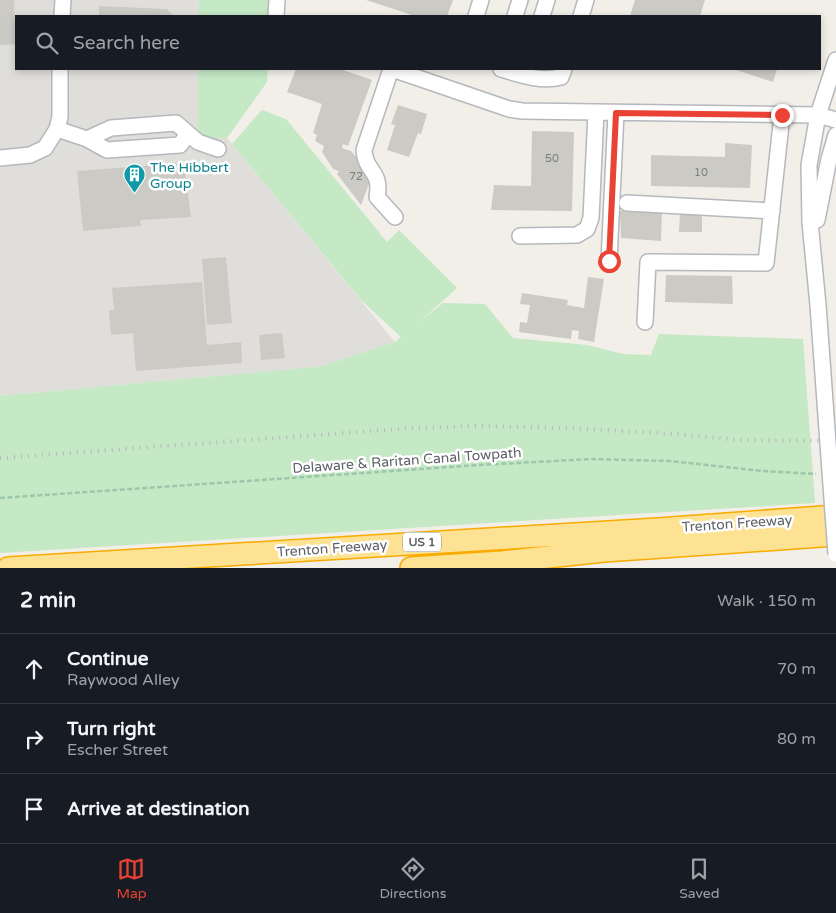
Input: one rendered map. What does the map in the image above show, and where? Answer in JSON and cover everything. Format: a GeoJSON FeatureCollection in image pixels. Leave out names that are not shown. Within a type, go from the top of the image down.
{"type":"FeatureCollection","features":[{"type":"Feature","properties":{"kind":"highway","name":"Trenton Freeway"},"geometry":{"type":"LineString","coordinates":[[8,568],[836,516]]}},
{"type":"Feature","properties":{"kind":"highway","name":"Trenton Freeway"},"geometry":{"type":"LineString","coordinates":[[411,568],[502,562],[604,551],[836,535]]}},
{"type":"Feature","properties":{"kind":"street"},"geometry":{"type":"LineString","coordinates":[[62,15],[63,0]]}},
{"type":"Feature","properties":{"kind":"street"},"geometry":{"type":"LineString","coordinates":[[276,0],[276,15]]}},
{"type":"Feature","properties":{"kind":"street"},"geometry":{"type":"LineString","coordinates":[[476,15],[482,0]]}},
{"type":"Feature","properties":{"kind":"street"},"geometry":{"type":"LineString","coordinates":[[515,15],[520,0]]}},
{"type":"Feature","properties":{"kind":"street"},"geometry":{"type":"LineString","coordinates":[[542,15],[548,0]]}},
{"type":"Feature","properties":{"kind":"street"},"geometry":{"type":"LineString","coordinates":[[581,15],[586,0]]}},
{"type":"Feature","properties":{"kind":"street"},"geometry":{"type":"LineString","coordinates":[[836,60],[818,115],[809,165],[812,244],[836,554]]}},
{"type":"Feature","properties":{"kind":"street"},"geometry":{"type":"LineString","coordinates":[[0,158],[30,155],[45,148],[57,128],[60,117],[60,70]]}},
{"type":"Feature","properties":{"kind":"street"},"geometry":{"type":"LineString","coordinates":[[392,70],[364,150],[364,159],[378,178],[377,197],[395,217]]}},
{"type":"Feature","properties":{"kind":"street"},"geometry":{"type":"LineString","coordinates":[[395,70],[508,109],[522,111],[818,115],[836,120]]}},
{"type":"Feature","properties":{"kind":"street"},"geometry":{"type":"LineString","coordinates":[[510,70],[525,72],[550,80],[561,77],[564,70]]}},
{"type":"Feature","properties":{"kind":"street"},"geometry":{"type":"LineString","coordinates":[[520,236],[577,235],[587,229],[591,218],[596,112]]}},
{"type":"Feature","properties":{"kind":"street"},"geometry":{"type":"LineString","coordinates":[[609,261],[616,113]]}},
{"type":"Feature","properties":{"kind":"street"},"geometry":{"type":"LineString","coordinates":[[645,322],[648,262],[766,263],[782,115]]}},
{"type":"Feature","properties":{"kind":"street"},"geometry":{"type":"LineString","coordinates":[[87,139],[111,128],[176,122],[198,142],[218,149]]}},
{"type":"Feature","properties":{"kind":"street"},"geometry":{"type":"LineString","coordinates":[[57,128],[87,139],[107,150],[180,145],[188,134]]}},
{"type":"Feature","properties":{"kind":"street"},"geometry":{"type":"LineString","coordinates":[[812,244],[836,135]]}},
{"type":"Feature","properties":{"kind":"street"},"geometry":{"type":"LineString","coordinates":[[627,203],[772,211]]}},
{"type":"Feature","properties":{"kind":"path","name":"Delaware & Raritan Canal Towpath"},"geometry":{"type":"LineString","coordinates":[[0,498],[469,465],[590,460],[670,461],[763,471],[816,474]]}},
{"type":"Feature","properties":{"kind":"shaded area"},"geometry":{"type":"Polygon","coordinates":[[[0,0],[199,0],[198,15],[15,15],[15,70],[198,70],[198,138],[227,138],[395,342],[323,366],[0,396],[0,0]]]}},
{"type":"Feature","properties":{"kind":"green space"},"geometry":{"type":"Polygon","coordinates":[[[199,0],[270,0],[269,15],[198,15],[199,0]]]}},
{"type":"Feature","properties":{"kind":"green space"},"geometry":{"type":"Polygon","coordinates":[[[198,70],[268,70],[267,82],[227,138],[198,138],[198,70]]]}},
{"type":"Feature","properties":{"kind":"green space"},"geometry":{"type":"Polygon","coordinates":[[[262,110],[286,119],[387,242],[399,230],[457,288],[417,324],[443,303],[485,304],[513,338],[587,345],[623,354],[651,355],[659,334],[803,339],[815,503],[0,553],[0,396],[323,366],[395,342],[401,337],[361,300],[232,144],[262,110]]]}},
{"type":"Feature","properties":{"kind":"building"},"geometry":{"type":"Polygon","coordinates":[[[0,0],[14,0],[15,44],[0,45],[0,0]]]}},
{"type":"Feature","properties":{"kind":"building"},"geometry":{"type":"Polygon","coordinates":[[[366,0],[453,0],[447,15],[412,15],[366,0]]]}},
{"type":"Feature","properties":{"kind":"building"},"geometry":{"type":"Polygon","coordinates":[[[635,0],[705,0],[700,15],[630,15],[635,0]]]}},
{"type":"Feature","properties":{"kind":"building"},"geometry":{"type":"Polygon","coordinates":[[[99,6],[167,9],[173,15],[99,15],[99,6]]]}},
{"type":"Feature","properties":{"kind":"building"},"geometry":{"type":"Polygon","coordinates":[[[296,70],[343,70],[372,80],[348,146],[343,144],[342,148],[351,151],[372,176],[361,205],[337,174],[339,171],[333,169],[322,152],[324,146],[315,141],[317,135],[313,133],[322,104],[287,92],[296,70]]]}},
{"type":"Feature","properties":{"kind":"building"},"geometry":{"type":"Polygon","coordinates":[[[736,70],[777,70],[773,82],[736,70]]]}},
{"type":"Feature","properties":{"kind":"building"},"geometry":{"type":"Polygon","coordinates":[[[398,105],[427,114],[421,134],[418,133],[409,157],[387,150],[395,125],[391,124],[398,105]]]}},
{"type":"Feature","properties":{"kind":"building"},"geometry":{"type":"Polygon","coordinates":[[[532,131],[574,132],[572,211],[491,210],[494,185],[531,186],[532,131]]]}},
{"type":"Feature","properties":{"kind":"building"},"geometry":{"type":"Polygon","coordinates":[[[725,143],[752,145],[750,188],[651,186],[651,155],[725,157],[725,143]]]}},
{"type":"Feature","properties":{"kind":"building","name":"The Hibbert Group"},"geometry":{"type":"Polygon","coordinates":[[[184,163],[191,217],[140,220],[141,226],[83,231],[77,171],[184,163]]]}},
{"type":"Feature","properties":{"kind":"building"},"geometry":{"type":"Polygon","coordinates":[[[620,211],[662,212],[661,241],[621,238],[620,211]]]}},
{"type":"Feature","properties":{"kind":"building"},"geometry":{"type":"Polygon","coordinates":[[[680,213],[702,213],[702,232],[679,232],[680,213]]]}},
{"type":"Feature","properties":{"kind":"building"},"geometry":{"type":"Polygon","coordinates":[[[226,257],[232,323],[207,325],[202,259],[226,257]]]}},
{"type":"Feature","properties":{"kind":"building"},"geometry":{"type":"Polygon","coordinates":[[[666,275],[732,276],[733,304],[665,302],[666,275]]]}},
{"type":"Feature","properties":{"kind":"building"},"geometry":{"type":"Polygon","coordinates":[[[588,277],[604,279],[594,342],[578,339],[579,331],[572,330],[571,339],[519,332],[520,322],[527,323],[530,305],[520,304],[522,293],[568,300],[567,305],[584,308],[588,277]]]}},
{"type":"Feature","properties":{"kind":"building"},"geometry":{"type":"Polygon","coordinates":[[[202,282],[207,345],[241,342],[242,363],[136,371],[133,333],[111,335],[109,310],[114,310],[112,288],[202,282]]]}},
{"type":"Feature","properties":{"kind":"building"},"geometry":{"type":"Polygon","coordinates":[[[282,333],[285,358],[261,360],[259,335],[282,333]]]}},
{"type":"Feature","properties":{"kind":"railway"},"geometry":{"type":"LineString","coordinates":[[0,458],[413,428],[480,426],[567,428],[740,440],[836,441]]}},
{"type":"Feature","properties":{"kind":"place","name":"The Hibbert Group"},"geometry":{"type":"Point","coordinates":[134,194]}},
{"type":"Feature","properties":{"kind":"route"},"geometry":{"type":"LineString","coordinates":[[609,261],[616,113],[782,115]]}}]}
